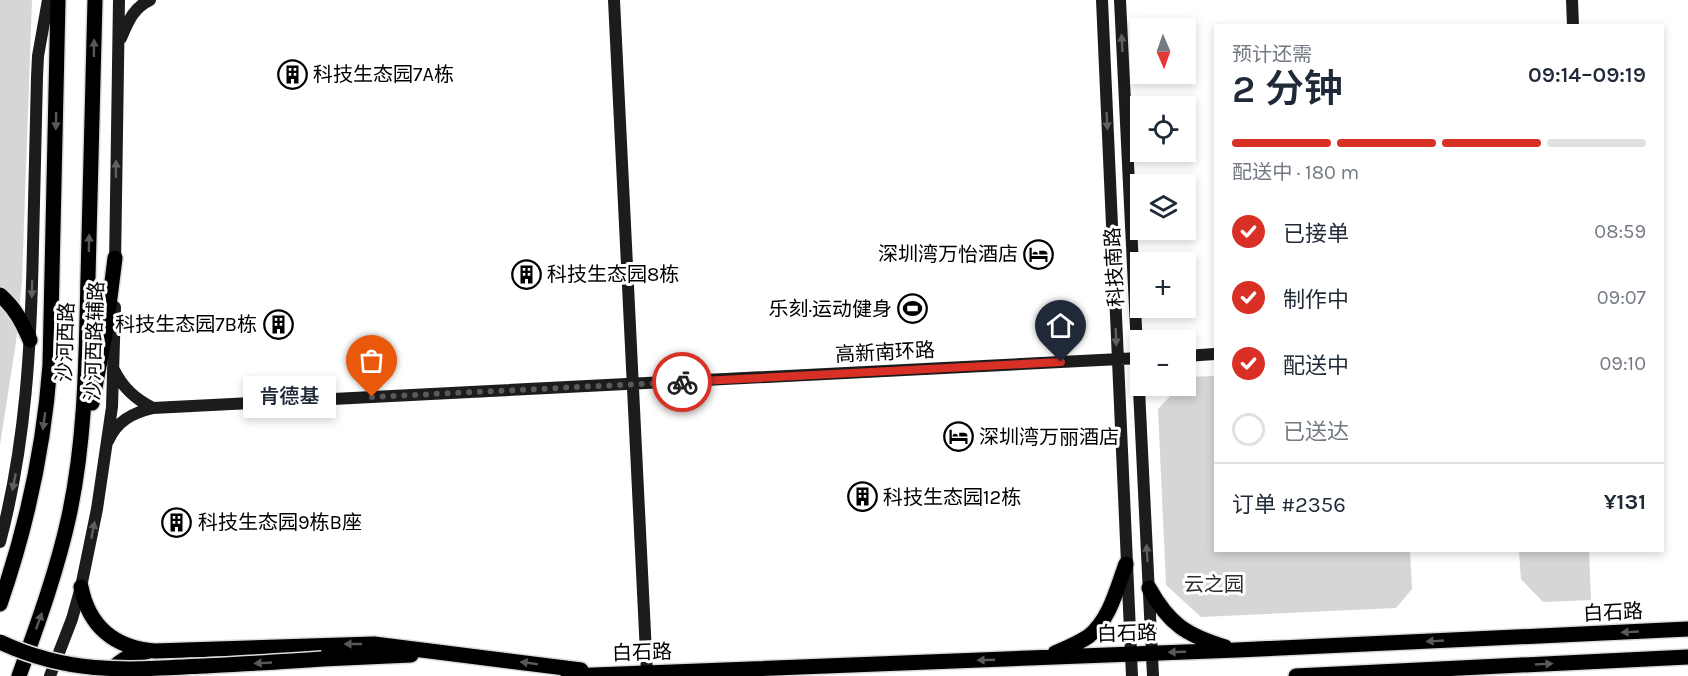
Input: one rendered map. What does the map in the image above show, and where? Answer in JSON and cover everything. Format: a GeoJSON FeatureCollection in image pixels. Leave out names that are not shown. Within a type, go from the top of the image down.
{"type":"FeatureCollection","features":[{"type":"Feature","properties":{"kind":"main road"},"geometry":{"type":"LineString","coordinates":[[0,542],[20,448],[27,392],[38,56],[48,0]]}},
{"type":"Feature","properties":{"kind":"main road","name":"沙河西路"},"geometry":{"type":"LineString","coordinates":[[0,604],[32,497],[48,394],[58,0]]}},
{"type":"Feature","properties":{"kind":"main road","name":"沙河西路"},"geometry":{"type":"LineString","coordinates":[[19,676],[52,581],[67,526],[76,479],[82,427],[86,377],[95,0]]}},
{"type":"Feature","properties":{"kind":"main road","name":"沙河西路辅路"},"geometry":{"type":"LineString","coordinates":[[51,676],[81,588],[108,441],[114,370],[119,0]]}},
{"type":"Feature","properties":{"kind":"main road"},"geometry":{"type":"LineString","coordinates":[[118,48],[132,13],[150,0]]}},
{"type":"Feature","properties":{"kind":"main road"},"geometry":{"type":"LineString","coordinates":[[614,0],[646,674]]}},
{"type":"Feature","properties":{"kind":"main road","name":"科技南路"},"geometry":{"type":"LineString","coordinates":[[1102,0],[1132,676]]}},
{"type":"Feature","properties":{"kind":"main road","name":"科技南路"},"geometry":{"type":"LineString","coordinates":[[1120,0],[1138,330]]}},
{"type":"Feature","properties":{"kind":"main road"},"geometry":{"type":"LineString","coordinates":[[1572,0],[1573,24]]}},
{"type":"Feature","properties":{"kind":"main road"},"geometry":{"type":"LineString","coordinates":[[76,479],[106,329],[115,258]]}},
{"type":"Feature","properties":{"kind":"main road"},"geometry":{"type":"LineString","coordinates":[[0,295],[14,309],[30,340]]}},
{"type":"Feature","properties":{"kind":"main road"},"geometry":{"type":"LineString","coordinates":[[1196,355],[1214,354]]}},
{"type":"Feature","properties":{"kind":"main road","name":"高新南环路"},"geometry":{"type":"LineString","coordinates":[[108,441],[120,423],[130,416],[153,408],[1130,358]]}},
{"type":"Feature","properties":{"kind":"main road"},"geometry":{"type":"LineString","coordinates":[[114,370],[125,388],[136,399],[153,408]]}},
{"type":"Feature","properties":{"kind":"main road","name":"科技南路"},"geometry":{"type":"LineString","coordinates":[[1141,396],[1153,676]]}},
{"type":"Feature","properties":{"kind":"main road"},"geometry":{"type":"LineString","coordinates":[[1044,657],[1074,645],[1088,637],[1097,628],[1112,602],[1126,564]]}},
{"type":"Feature","properties":{"kind":"main road"},"geometry":{"type":"LineString","coordinates":[[81,588],[88,611],[106,633],[124,645],[155,651]]}},
{"type":"Feature","properties":{"kind":"main road"},"geometry":{"type":"LineString","coordinates":[[1149,588],[1160,608],[1185,630],[1207,641],[1237,650]]}},
{"type":"Feature","properties":{"kind":"main road","name":"白石路"},"geometry":{"type":"LineString","coordinates":[[568,676],[1237,650],[1688,629]]}},
{"type":"Feature","properties":{"kind":"main road"},"geometry":{"type":"LineString","coordinates":[[0,642],[39,657],[94,669],[158,669],[453,653]]}},
{"type":"Feature","properties":{"kind":"main road"},"geometry":{"type":"LineString","coordinates":[[107,676],[113,668],[131,656],[155,651],[349,643],[453,653],[608,674]]}},
{"type":"Feature","properties":{"kind":"main road"},"geometry":{"type":"LineString","coordinates":[[1296,676],[1688,657]]}},
{"type":"Feature","properties":{"kind":"green space"},"geometry":{"type":"Polygon","coordinates":[[[0,0],[32,0],[22,281],[16,342],[0,445],[0,0]]]}},
{"type":"Feature","properties":{"kind":"green space","name":"云之园"},"geometry":{"type":"Polygon","coordinates":[[[1214,376],[1214,552],[1410,552],[1412,589],[1396,608],[1201,617],[1166,585],[1158,409],[1170,396],[1196,396],[1196,377],[1214,376]]]}},
{"type":"Feature","properties":{"kind":"green space"},"geometry":{"type":"Polygon","coordinates":[[[1519,552],[1589,552],[1591,600],[1543,602],[1521,579],[1519,552]]]}},
{"type":"Feature","properties":{"kind":"way so far"},"geometry":{"type":"LineString","coordinates":[[372,397],[682,382]]}},
{"type":"Feature","properties":{"kind":"place","name":"科技生态园7A栋"},"geometry":{"type":"Point","coordinates":[292,74]}},
{"type":"Feature","properties":{"kind":"place","name":"深圳湾万怡酒店"},"geometry":{"type":"Point","coordinates":[1039,254]}},
{"type":"Feature","properties":{"kind":"place","name":"科技生态园8栋"},"geometry":{"type":"Point","coordinates":[526,274]}},
{"type":"Feature","properties":{"kind":"place","name":"乐刻·运动健身"},"geometry":{"type":"Point","coordinates":[913,309]}},
{"type":"Feature","properties":{"kind":"place","name":"科技生态园7B栋"},"geometry":{"type":"Point","coordinates":[278,324]}},
{"type":"Feature","properties":{"kind":"place","name":"肯德基"},"geometry":{"type":"Point","coordinates":[372,397]}},
{"type":"Feature","properties":{"kind":"place","name":"深圳湾万丽酒店"},"geometry":{"type":"Point","coordinates":[958,437]}},
{"type":"Feature","properties":{"kind":"place","name":"科技生态园12栋"},"geometry":{"type":"Point","coordinates":[862,497]}},
{"type":"Feature","properties":{"kind":"place","name":"科技生态园9栋B座"},"geometry":{"type":"Point","coordinates":[177,522]}},
{"type":"Feature","properties":{"kind":"route"},"geometry":{"type":"LineString","coordinates":[[682,382],[1061,362]]}}]}
